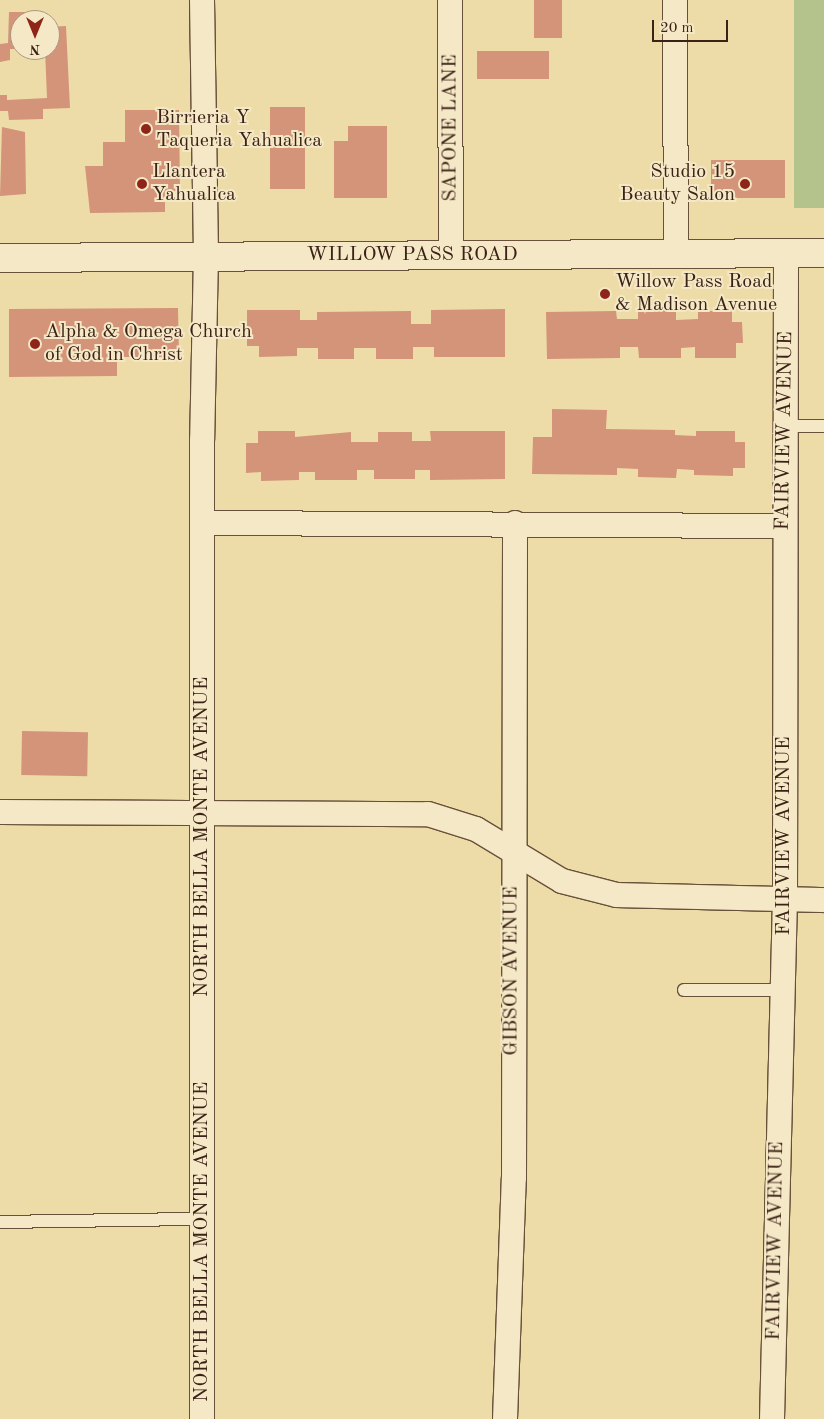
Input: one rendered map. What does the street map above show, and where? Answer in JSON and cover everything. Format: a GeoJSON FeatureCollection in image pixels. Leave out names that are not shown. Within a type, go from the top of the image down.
{"type":"FeatureCollection","features":[{"type":"Feature","properties":{"kind":"main road","name":"WILLOW PASS ROAD"},"geometry":{"type":"LineString","coordinates":[[0,258],[824,254]]}},
{"type":"Feature","properties":{"kind":"street","name":"NORTH BELLA MONTE AVENUE"},"geometry":{"type":"LineString","coordinates":[[202,0],[206,256],[202,811],[202,1419]]}},
{"type":"Feature","properties":{"kind":"street","name":"SAPONE LANE"},"geometry":{"type":"LineString","coordinates":[[450,0],[451,255]]}},
{"type":"Feature","properties":{"kind":"street"},"geometry":{"type":"LineString","coordinates":[[674,0],[676,254]]}},
{"type":"Feature","properties":{"kind":"street","name":"FAIRVIEW AVENUE"},"geometry":{"type":"LineString","coordinates":[[772,1419],[784,900],[784,526],[787,426],[786,254]]}},
{"type":"Feature","properties":{"kind":"street"},"geometry":{"type":"LineString","coordinates":[[204,523],[515,523],[784,526]]}},
{"type":"Feature","properties":{"kind":"street","name":"GIBSON AVENUE"},"geometry":{"type":"LineString","coordinates":[[505,1419],[514,1178],[512,850],[515,523]]}},
{"type":"Feature","properties":{"kind":"street"},"geometry":{"type":"LineString","coordinates":[[0,812],[202,811],[428,814],[476,829],[562,881],[618,895],[824,900]]}},
{"type":"Feature","properties":{"kind":"lane"},"geometry":{"type":"LineString","coordinates":[[787,426],[824,426]]}},
{"type":"Feature","properties":{"kind":"lane"},"geometry":{"type":"LineString","coordinates":[[684,990],[782,990]]}},
{"type":"Feature","properties":{"kind":"lane"},"geometry":{"type":"LineString","coordinates":[[0,1222],[202,1219]]}},
{"type":"Feature","properties":{"kind":"green space"},"geometry":{"type":"Polygon","coordinates":[[[794,0],[824,0],[824,208],[794,208],[794,0]]]}},
{"type":"Feature","properties":{"kind":"building"},"geometry":{"type":"Polygon","coordinates":[[[534,0],[562,0],[562,38],[534,38],[534,0]]]}},
{"type":"Feature","properties":{"kind":"building"},"geometry":{"type":"Polygon","coordinates":[[[10,12],[10,60],[0,62],[0,44],[8,43],[10,12]]]}},
{"type":"Feature","properties":{"kind":"building"},"geometry":{"type":"Polygon","coordinates":[[[60,26],[66,26],[70,108],[43,109],[43,119],[9,120],[8,111],[0,111],[0,95],[7,95],[7,100],[47,98],[45,60],[60,60],[60,26]]]}},
{"type":"Feature","properties":{"kind":"building"},"geometry":{"type":"Polygon","coordinates":[[[477,51],[549,51],[549,79],[477,79],[477,51]]]}},
{"type":"Feature","properties":{"kind":"building"},"geometry":{"type":"Polygon","coordinates":[[[270,107],[305,107],[305,189],[270,189],[270,107]]]}},
{"type":"Feature","properties":{"kind":"building"},"geometry":{"type":"Polygon","coordinates":[[[125,110],[179,110],[180,191],[165,191],[165,212],[90,213],[85,166],[103,166],[103,142],[125,142],[125,110]]]}},
{"type":"Feature","properties":{"kind":"building"},"geometry":{"type":"Polygon","coordinates":[[[348,126],[387,126],[387,198],[334,198],[334,141],[348,141],[348,126]]]}},
{"type":"Feature","properties":{"kind":"building"},"geometry":{"type":"Polygon","coordinates":[[[2,127],[25,132],[26,194],[0,196],[2,127]]]}},
{"type":"Feature","properties":{"kind":"building"},"geometry":{"type":"Polygon","coordinates":[[[711,160],[785,160],[785,198],[711,198],[711,160]]]}},
{"type":"Feature","properties":{"kind":"building"},"geometry":{"type":"Polygon","coordinates":[[[178,308],[179,357],[117,357],[117,376],[9,377],[9,309],[178,308]]]}},
{"type":"Feature","properties":{"kind":"building"},"geometry":{"type":"Polygon","coordinates":[[[505,309],[505,357],[434,357],[434,347],[413,347],[413,359],[376,359],[376,348],[354,348],[354,359],[318,359],[318,348],[297,348],[297,356],[259,357],[259,346],[247,346],[247,310],[300,310],[300,320],[317,320],[317,312],[411,311],[411,324],[431,324],[431,310],[505,309]]]}},
{"type":"Feature","properties":{"kind":"building"},"geometry":{"type":"Polygon","coordinates":[[[638,310],[676,310],[676,320],[698,319],[698,311],[732,311],[732,322],[742,322],[743,343],[736,343],[736,358],[695,358],[695,347],[681,348],[681,358],[639,358],[638,347],[620,347],[620,358],[547,359],[546,312],[616,311],[617,319],[638,319],[638,310]]]}},
{"type":"Feature","properties":{"kind":"building"},"geometry":{"type":"Polygon","coordinates":[[[552,409],[607,410],[606,429],[675,430],[675,435],[696,436],[696,431],[735,431],[735,442],[745,442],[745,468],[733,468],[733,476],[694,475],[694,470],[677,469],[676,478],[638,477],[638,469],[617,468],[617,475],[532,474],[533,437],[552,437],[552,409]]]}},
{"type":"Feature","properties":{"kind":"building"},"geometry":{"type":"Polygon","coordinates":[[[258,431],[295,431],[295,437],[351,432],[351,442],[378,442],[378,432],[412,432],[412,441],[431,441],[430,431],[505,431],[505,479],[430,480],[430,470],[415,470],[415,479],[374,479],[374,470],[357,470],[357,480],[315,480],[315,472],[299,472],[299,480],[261,481],[261,472],[246,473],[246,443],[258,443],[258,431]]]}},
{"type":"Feature","properties":{"kind":"building"},"geometry":{"type":"Polygon","coordinates":[[[22,731],[88,732],[87,776],[21,775],[22,731]]]}},
{"type":"Feature","properties":{"kind":"place","name":"Birrieria Y Taqueria Yahualica"},"geometry":{"type":"Point","coordinates":[146,129]}},
{"type":"Feature","properties":{"kind":"place","name":"Llantera Yahualica"},"geometry":{"type":"Point","coordinates":[142,184]}},
{"type":"Feature","properties":{"kind":"place","name":"Studio 15 Beauty Salon"},"geometry":{"type":"Point","coordinates":[745,184]}},
{"type":"Feature","properties":{"kind":"place","name":"Willow Pass Road & Madison Avenue"},"geometry":{"type":"Point","coordinates":[605,294]}},
{"type":"Feature","properties":{"kind":"place","name":"Alpha & Omega Church of God in Christ"},"geometry":{"type":"Point","coordinates":[35,344]}}]}
